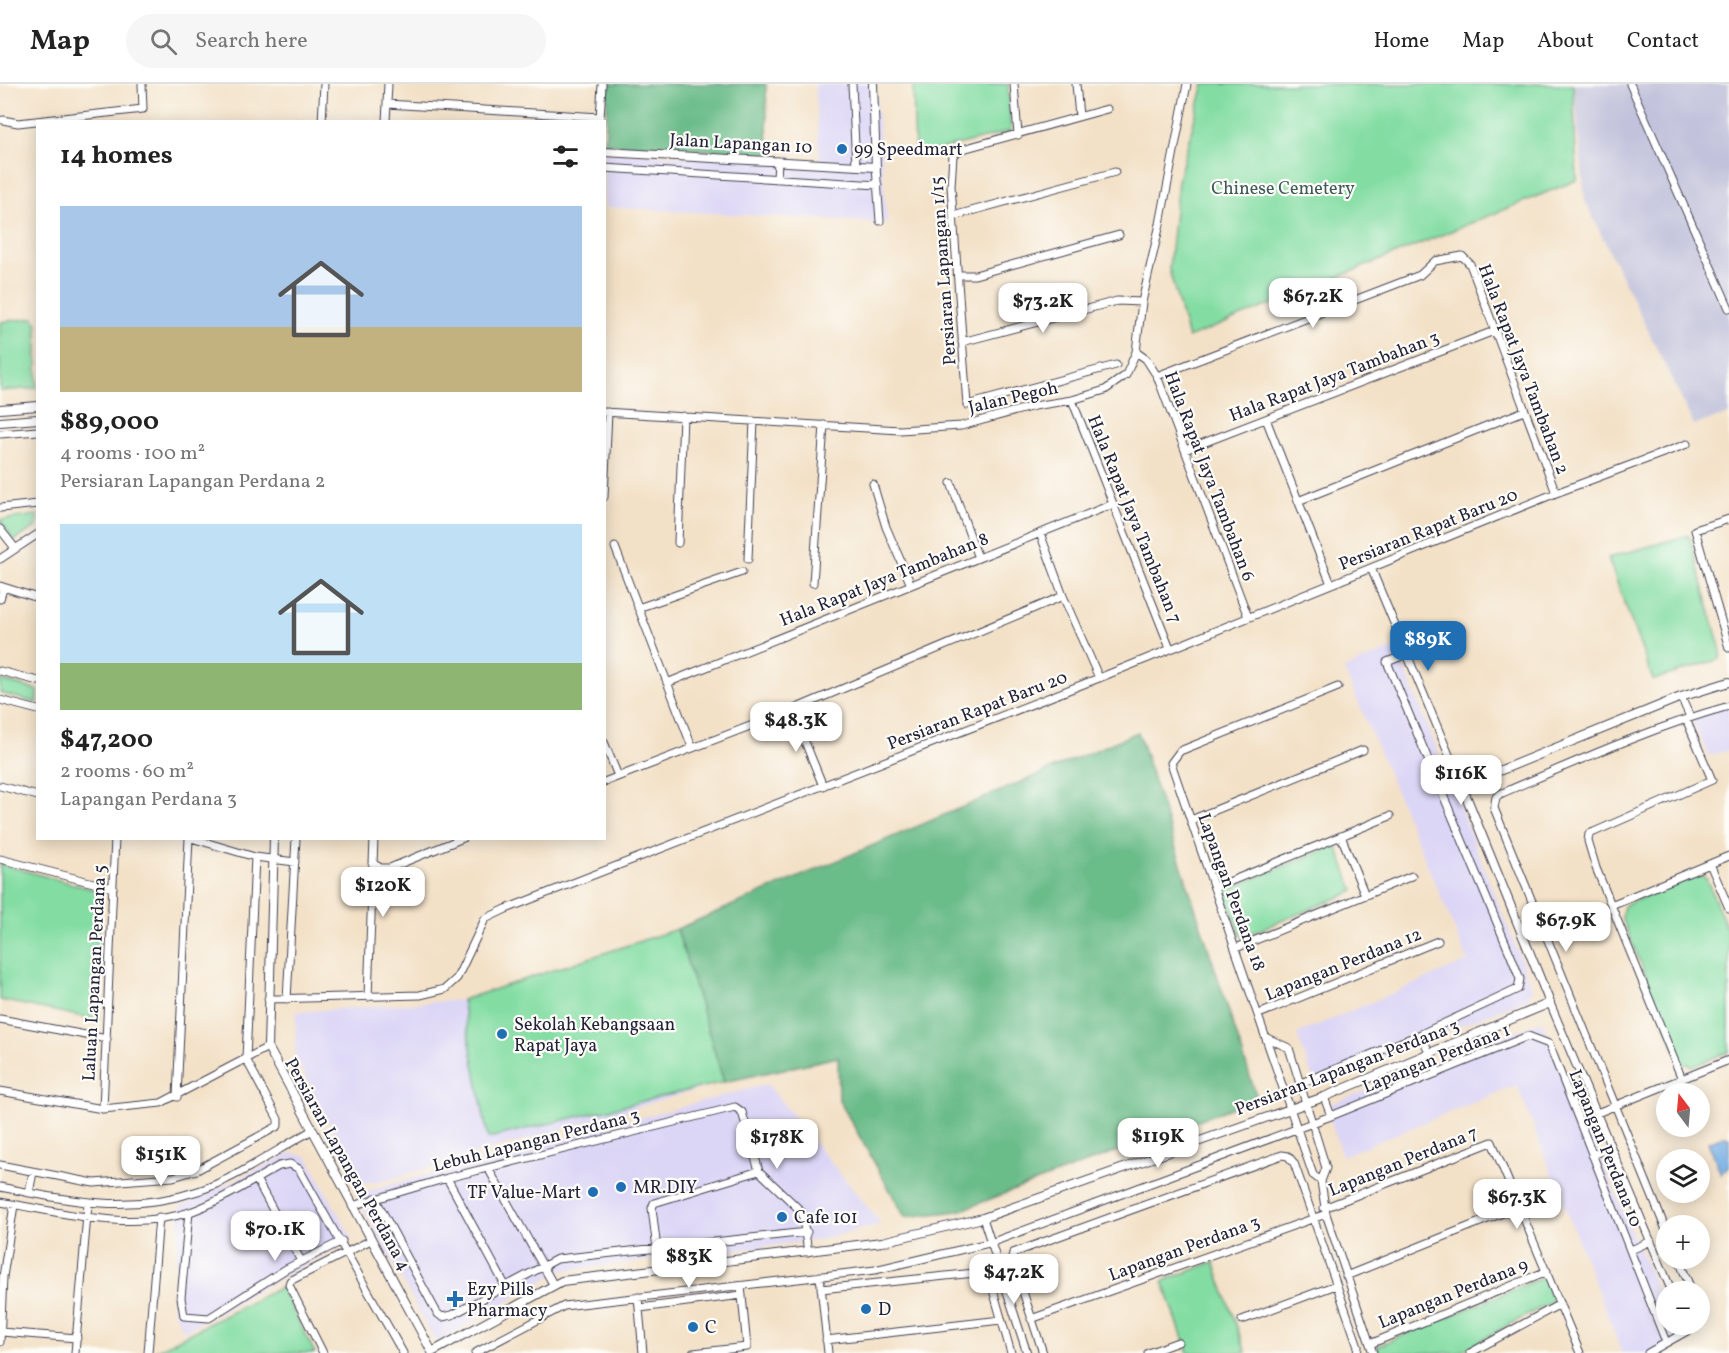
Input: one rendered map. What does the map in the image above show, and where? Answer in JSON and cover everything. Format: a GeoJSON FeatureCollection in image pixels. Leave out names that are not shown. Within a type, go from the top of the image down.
{"type":"FeatureCollection","features":[{"type":"Feature","properties":{"kind":"street"},"geometry":{"type":"LineString","coordinates":[[45,120],[142,109],[142,84]]}},
{"type":"Feature","properties":{"kind":"street"},"geometry":{"type":"LineString","coordinates":[[322,120],[324,84]]}},
{"type":"Feature","properties":{"kind":"street"},"geometry":{"type":"LineString","coordinates":[[386,120],[388,84]]}},
{"type":"Feature","properties":{"kind":"street"},"geometry":{"type":"LineString","coordinates":[[387,104],[600,119],[602,84]]}},
{"type":"Feature","properties":{"kind":"street"},"geometry":{"type":"LineString","coordinates":[[852,84],[856,166]]}},
{"type":"Feature","properties":{"kind":"street"},"geometry":{"type":"LineString","coordinates":[[873,84],[880,221]]}},
{"type":"Feature","properties":{"kind":"street"},"geometry":{"type":"LineString","coordinates":[[1014,84],[1018,135]]}},
{"type":"Feature","properties":{"kind":"street"},"geometry":{"type":"LineString","coordinates":[[1076,84],[1079,116]]}},
{"type":"Feature","properties":{"kind":"street","name":"Jalan Pegoh"},"geometry":{"type":"LineString","coordinates":[[606,412],[824,425],[941,429],[1034,406],[1072,400],[1114,386],[1126,375],[1136,352],[1142,302],[1160,224],[1187,84]]}},
{"type":"Feature","properties":{"kind":"street"},"geometry":{"type":"LineString","coordinates":[[1630,84],[1729,308]]}},
{"type":"Feature","properties":{"kind":"street","name":"Persiaran Lapangan 1/15"},"geometry":{"type":"LineString","coordinates":[[1107,108],[963,149],[953,155],[953,216],[967,405],[994,400],[1116,365]]}},
{"type":"Feature","properties":{"kind":"street"},"geometry":{"type":"LineString","coordinates":[[3,120],[18,123],[36,121]]}},
{"type":"Feature","properties":{"kind":"street","name":"Jalan Lapangan 10"},"geometry":{"type":"LineString","coordinates":[[606,152],[876,167]]}},
{"type":"Feature","properties":{"kind":"street"},"geometry":{"type":"LineString","coordinates":[[777,179],[778,161]]}},
{"type":"Feature","properties":{"kind":"street"},"geometry":{"type":"LineString","coordinates":[[606,168],[878,185]]}},
{"type":"Feature","properties":{"kind":"street"},"geometry":{"type":"LineString","coordinates":[[953,216],[1115,172]]}},
{"type":"Feature","properties":{"kind":"street"},"geometry":{"type":"LineString","coordinates":[[958,274],[975,274],[1119,235]]}},
{"type":"Feature","properties":{"kind":"street","name":"Hala Rapat Jaya Tambahan 2"},"geometry":{"type":"LineString","coordinates":[[1157,376],[1420,275],[1435,261],[1462,256],[1470,264],[1556,493]]}},
{"type":"Feature","properties":{"kind":"street"},"geometry":{"type":"LineString","coordinates":[[962,342],[1117,301],[1142,302]]}},
{"type":"Feature","properties":{"kind":"street","name":"Hala Rapat Jaya Tambahan 3"},"geometry":{"type":"LineString","coordinates":[[1185,450],[1494,331]]}},
{"type":"Feature","properties":{"kind":"street","name":"Hala Rapat Jaya Tambahan 6"},"geometry":{"type":"LineString","coordinates":[[1136,352],[1146,359],[1157,376],[1248,616]]}},
{"type":"Feature","properties":{"kind":"street","name":"Hala Rapat Jaya Tambahan 7"},"geometry":{"type":"LineString","coordinates":[[1072,400],[1170,648]]}},
{"type":"Feature","properties":{"kind":"street"},"geometry":{"type":"LineString","coordinates":[[0,409],[36,406]]}},
{"type":"Feature","properties":{"kind":"street"},"geometry":{"type":"LineString","coordinates":[[1298,501],[1524,411]]}},
{"type":"Feature","properties":{"kind":"street"},"geometry":{"type":"LineString","coordinates":[[678,543],[683,417]]}},
{"type":"Feature","properties":{"kind":"street"},"geometry":{"type":"LineString","coordinates":[[0,422],[36,419]]}},
{"type":"Feature","properties":{"kind":"street"},"geometry":{"type":"LineString","coordinates":[[1266,419],[1331,584]]}},
{"type":"Feature","properties":{"kind":"street"},"geometry":{"type":"LineString","coordinates":[[748,559],[754,421]]}},
{"type":"Feature","properties":{"kind":"street"},"geometry":{"type":"LineString","coordinates":[[813,583],[824,425]]}},
{"type":"Feature","properties":{"kind":"street"},"geometry":{"type":"LineString","coordinates":[[0,434],[36,430]]}},
{"type":"Feature","properties":{"kind":"street","name":"Persiaran Rapat Baru 20"},"geometry":{"type":"LineString","coordinates":[[268,999],[420,995],[446,989],[457,978],[485,919],[506,909],[1099,678],[1556,493],[1687,444]]}},
{"type":"Feature","properties":{"kind":"street"},"geometry":{"type":"LineString","coordinates":[[951,483],[978,558]]}},
{"type":"Feature","properties":{"kind":"street"},"geometry":{"type":"LineString","coordinates":[[873,484],[886,527],[911,585]]}},
{"type":"Feature","properties":{"kind":"street"},"geometry":{"type":"LineString","coordinates":[[0,508],[36,504]]}},
{"type":"Feature","properties":{"kind":"street","name":"Hala Rapat Jaya Tambahan 8"},"geometry":{"type":"LineString","coordinates":[[667,683],[1113,504]]}},
{"type":"Feature","properties":{"kind":"street"},"geometry":{"type":"LineString","coordinates":[[1729,519],[1695,530],[1729,648]]}},
{"type":"Feature","properties":{"kind":"street"},"geometry":{"type":"LineString","coordinates":[[0,529],[15,548]]}},
{"type":"Feature","properties":{"kind":"street"},"geometry":{"type":"LineString","coordinates":[[1040,533],[1063,596],[1099,678]]}},
{"type":"Feature","properties":{"kind":"street"},"geometry":{"type":"LineString","coordinates":[[0,560],[36,535]]}},
{"type":"Feature","properties":{"kind":"street"},"geometry":{"type":"LineString","coordinates":[[615,547],[692,747]]}},
{"type":"Feature","properties":{"kind":"street"},"geometry":{"type":"LineString","coordinates":[[1371,568],[1667,1281]]}},
{"type":"Feature","properties":{"kind":"street"},"geometry":{"type":"LineString","coordinates":[[639,608],[742,572]]}},
{"type":"Feature","properties":{"kind":"street"},"geometry":{"type":"LineString","coordinates":[[0,599],[1,588],[36,597]]}},
{"type":"Feature","properties":{"kind":"street"},"geometry":{"type":"LineString","coordinates":[[606,781],[792,710],[1063,596]]}},
{"type":"Feature","properties":{"kind":"street"},"geometry":{"type":"LineString","coordinates":[[1301,1083],[1421,1034],[1514,993],[1518,989],[1520,979],[1387,662],[1407,654]]}},
{"type":"Feature","properties":{"kind":"street"},"geometry":{"type":"LineString","coordinates":[[0,671],[36,680]]}},
{"type":"Feature","properties":{"kind":"street"},"geometry":{"type":"LineString","coordinates":[[1462,786],[1681,697],[1729,682]]}},
{"type":"Feature","properties":{"kind":"street","name":"Lapangan Perdana 18"},"geometry":{"type":"LineString","coordinates":[[1321,1181],[1313,1174],[1292,1108],[1172,768],[1173,757],[1180,751],[1338,687]]}},
{"type":"Feature","properties":{"kind":"street"},"geometry":{"type":"LineString","coordinates":[[1681,697],[1713,780],[1589,834],[1588,841],[1596,868],[1682,1080]]}},
{"type":"Feature","properties":{"kind":"street"},"geometry":{"type":"LineString","coordinates":[[0,700],[36,709]]}},
{"type":"Feature","properties":{"kind":"street"},"geometry":{"type":"LineString","coordinates":[[1660,1215],[1494,808],[1494,802],[1500,794],[1688,718],[1729,706]]}},
{"type":"Feature","properties":{"kind":"street"},"geometry":{"type":"LineString","coordinates":[[792,710],[823,786]]}},
{"type":"Feature","properties":{"kind":"street"},"geometry":{"type":"LineString","coordinates":[[606,747],[618,776]]}},
{"type":"Feature","properties":{"kind":"street"},"geometry":{"type":"LineString","coordinates":[[1191,820],[1363,750]]}},
{"type":"Feature","properties":{"kind":"street"},"geometry":{"type":"LineString","coordinates":[[0,786],[36,795]]}},
{"type":"Feature","properties":{"kind":"street"},"geometry":{"type":"LineString","coordinates":[[1214,888],[1390,816]]}},
{"type":"Feature","properties":{"kind":"street"},"geometry":{"type":"LineString","coordinates":[[1341,836],[1365,895]]}},
{"type":"Feature","properties":{"kind":"street","name":"Laluan Lapangan Perdana 5"},"geometry":{"type":"LineString","coordinates":[[103,1109],[115,840]]}},
{"type":"Feature","properties":{"kind":"street"},"geometry":{"type":"LineString","coordinates":[[177,1097],[190,840]]}},
{"type":"Feature","properties":{"kind":"street"},"geometry":{"type":"LineString","coordinates":[[197,840],[255,856],[295,862]]}},
{"type":"Feature","properties":{"kind":"street","name":"Persiaran Lapangan Perdana 4"},"geometry":{"type":"LineString","coordinates":[[274,840],[268,1047],[311,1131],[432,1352]]}},
{"type":"Feature","properties":{"kind":"street"},"geometry":{"type":"LineString","coordinates":[[287,999],[296,840]]}},
{"type":"Feature","properties":{"kind":"street"},"geometry":{"type":"LineString","coordinates":[[368,997],[374,840]]}},
{"type":"Feature","properties":{"kind":"street"},"geometry":{"type":"LineString","coordinates":[[372,863],[381,868],[390,868],[459,840]]}},
{"type":"Feature","properties":{"kind":"street"},"geometry":{"type":"LineString","coordinates":[[0,1165],[94,1183],[173,1177],[197,1170],[279,1124],[246,1059],[255,856]]}},
{"type":"Feature","properties":{"kind":"street"},"geometry":{"type":"LineString","coordinates":[[1611,905],[1729,856]]}},
{"type":"Feature","properties":{"kind":"street"},"geometry":{"type":"LineString","coordinates":[[0,858],[113,888]]}},
{"type":"Feature","properties":{"kind":"street"},"geometry":{"type":"LineString","coordinates":[[1710,864],[1729,908]]}},
{"type":"Feature","properties":{"kind":"street"},"geometry":{"type":"LineString","coordinates":[[1236,948],[1412,876]]}},
{"type":"Feature","properties":{"kind":"street","name":"Lapangan Perdana 12"},"geometry":{"type":"LineString","coordinates":[[1259,1014],[1438,941]]}},
{"type":"Feature","properties":{"kind":"street","name":"Persiaran Lapangan Perdana 3"},"geometry":{"type":"LineString","coordinates":[[432,1352],[553,1284],[882,1242],[983,1218],[1324,1097],[1550,1003]]}},
{"type":"Feature","properties":{"kind":"street"},"geometry":{"type":"LineString","coordinates":[[0,1019],[106,1040]]}},
{"type":"Feature","properties":{"kind":"street"},"geometry":{"type":"LineString","coordinates":[[1421,1034],[1438,1073]]}},
{"type":"Feature","properties":{"kind":"street","name":"Lapangan Perdana 1"},"geometry":{"type":"LineString","coordinates":[[993,1242],[1299,1129],[1528,1036],[1549,1044],[1558,1066]]}},
{"type":"Feature","properties":{"kind":"street"},"geometry":{"type":"LineString","coordinates":[[1267,1038],[1289,1048],[1301,1083],[1326,1168],[1321,1181],[1325,1211],[1373,1353]]}},
{"type":"Feature","properties":{"kind":"street"},"geometry":{"type":"LineString","coordinates":[[0,1091],[103,1109],[161,1103],[177,1097],[268,1047]]}},
{"type":"Feature","properties":{"kind":"street"},"geometry":{"type":"LineString","coordinates":[[1597,1113],[1729,1060]]}},
{"type":"Feature","properties":{"kind":"street","name":"Lapangan Perdana 10"},"geometry":{"type":"LineString","coordinates":[[1558,1066],[1666,1342]]}},
{"type":"Feature","properties":{"kind":"street"},"geometry":{"type":"LineString","coordinates":[[1324,1097],[1331,1116]]}},
{"type":"Feature","properties":{"kind":"street","name":"Lebuh Lapangan Perdana 3"},"geometry":{"type":"LineString","coordinates":[[352,1206],[488,1168],[729,1107],[735,1107],[742,1112],[759,1171]]}},
{"type":"Feature","properties":{"kind":"street"},"geometry":{"type":"LineString","coordinates":[[0,1187],[88,1204],[142,1203],[175,1198],[200,1191],[311,1131]]}},
{"type":"Feature","properties":{"kind":"street","name":"Lapangan Perdana 7"},"geometry":{"type":"LineString","coordinates":[[1313,1218],[1492,1142],[1521,1206]]}},
{"type":"Feature","properties":{"kind":"street"},"geometry":{"type":"LineString","coordinates":[[1592,1155],[1611,1147]]}},
{"type":"Feature","properties":{"kind":"street"},"geometry":{"type":"LineString","coordinates":[[1043,1353],[1013,1253],[1282,1155],[1291,1158],[1294,1163],[1358,1346],[1357,1353]]}},
{"type":"Feature","properties":{"kind":"street"},"geometry":{"type":"LineString","coordinates":[[0,1202],[87,1220],[159,1217],[189,1212],[279,1166],[290,1164],[299,1169],[348,1251],[403,1353]]}},
{"type":"Feature","properties":{"kind":"street"},"geometry":{"type":"LineString","coordinates":[[488,1168],[553,1284]]}},
{"type":"Feature","properties":{"kind":"street"},"geometry":{"type":"LineString","coordinates":[[657,1249],[652,1208],[654,1203],[759,1171],[800,1209],[807,1232],[808,1252]]}},
{"type":"Feature","properties":{"kind":"street"},"geometry":{"type":"LineString","coordinates":[[29,1193],[33,1172]]}},
{"type":"Feature","properties":{"kind":"street"},"geometry":{"type":"LineString","coordinates":[[255,1179],[301,1261]]}},
{"type":"Feature","properties":{"kind":"street"},"geometry":{"type":"LineString","coordinates":[[447,1179],[506,1287]]}},
{"type":"Feature","properties":{"kind":"street"},"geometry":{"type":"LineString","coordinates":[[375,1198],[437,1313],[442,1317],[452,1315],[557,1259],[807,1232]]}},
{"type":"Feature","properties":{"kind":"street"},"geometry":{"type":"LineString","coordinates":[[75,1353],[88,1204]]}},
{"type":"Feature","properties":{"kind":"street"},"geometry":{"type":"LineString","coordinates":[[0,1342],[2,1277],[14,1205]]}},
{"type":"Feature","properties":{"kind":"street"},"geometry":{"type":"LineString","coordinates":[[1346,1276],[1521,1206],[1580,1353]]}},
{"type":"Feature","properties":{"kind":"street"},"geometry":{"type":"LineString","coordinates":[[189,1212],[181,1298],[184,1316],[208,1318],[301,1261],[342,1241]]}},
{"type":"Feature","properties":{"kind":"street"},"geometry":{"type":"LineString","coordinates":[[148,1353],[159,1217]]}},
{"type":"Feature","properties":{"kind":"street"},"geometry":{"type":"LineString","coordinates":[[983,1218],[993,1242],[1027,1353]]}},
{"type":"Feature","properties":{"kind":"street","name":"Lapangan Perdana 3"},"geometry":{"type":"LineString","coordinates":[[1031,1319],[1313,1218]]}},
{"type":"Feature","properties":{"kind":"street"},"geometry":{"type":"LineString","coordinates":[[323,1353],[289,1285],[290,1281],[371,1240]]}},
{"type":"Feature","properties":{"kind":"street"},"geometry":{"type":"LineString","coordinates":[[1630,1250],[1651,1241]]}},
{"type":"Feature","properties":{"kind":"street"},"geometry":{"type":"LineString","coordinates":[[475,1353],[564,1306],[875,1270],[993,1242]]}},
{"type":"Feature","properties":{"kind":"street","name":"Lapangan Perdana 9"},"geometry":{"type":"LineString","coordinates":[[1370,1344],[1547,1271]]}},
{"type":"Feature","properties":{"kind":"street"},"geometry":{"type":"LineString","coordinates":[[821,1289],[984,1272],[988,1276],[1011,1353]]}},
{"type":"Feature","properties":{"kind":"street"},"geometry":{"type":"LineString","coordinates":[[820,1276],[828,1353]]}},
{"type":"Feature","properties":{"kind":"street"},"geometry":{"type":"LineString","coordinates":[[1242,1320],[1336,1285]]}},
{"type":"Feature","properties":{"kind":"street"},"geometry":{"type":"LineString","coordinates":[[693,1353],[747,1347],[741,1286]]}},
{"type":"Feature","properties":{"kind":"street"},"geometry":{"type":"LineString","coordinates":[[640,1308],[742,1295]]}},
{"type":"Feature","properties":{"kind":"street"},"geometry":{"type":"LineString","coordinates":[[638,1297],[643,1353]]}},
{"type":"Feature","properties":{"kind":"street"},"geometry":{"type":"LineString","coordinates":[[1470,1353],[1560,1304]]}},
{"type":"Feature","properties":{"kind":"street"},"geometry":{"type":"LineString","coordinates":[[826,1340],[1001,1320]]}},
{"type":"Feature","properties":{"kind":"street"},"geometry":{"type":"LineString","coordinates":[[1,1332],[77,1338]]}},
{"type":"Feature","properties":{"kind":"street"},"geometry":{"type":"LineString","coordinates":[[1647,1353],[1676,1335]]}},
{"type":"Feature","properties":{"kind":"street"},"geometry":{"type":"LineString","coordinates":[[1149,1353],[1178,1342]]}},
{"type":"Feature","properties":{"kind":"shaded area"},"geometry":{"type":"Polygon","coordinates":[[[815,84],[875,84],[887,223],[606,207],[606,152],[820,163],[815,84]]]}},
{"type":"Feature","properties":{"kind":"shaded area"},"geometry":{"type":"Polygon","coordinates":[[[1574,84],[1729,84],[1729,414],[1694,425],[1585,201],[1574,84]]]}},
{"type":"Feature","properties":{"kind":"shaded area"},"geometry":{"type":"Polygon","coordinates":[[[1396,647],[1532,988],[1528,998],[1315,1085],[1297,1034],[1468,961],[1344,669],[1396,647]]]}},
{"type":"Feature","properties":{"kind":"shaded area"},"geometry":{"type":"Polygon","coordinates":[[[1729,702],[1729,750],[1709,756],[1689,714],[1729,702]]]}},
{"type":"Feature","properties":{"kind":"shaded area","name":"Sekolah Kebangsaan Rapat Jaya"},"geometry":{"type":"Polygon","coordinates":[[[677,929],[724,1082],[380,1182],[358,1182],[295,1056],[296,1012],[462,1000],[677,929]]]}},
{"type":"Feature","properties":{"kind":"shaded area"},"geometry":{"type":"Polygon","coordinates":[[[1542,1021],[1656,1289],[1656,1335],[1676,1335],[1678,1340],[1654,1353],[1622,1353],[1517,1085],[1342,1156],[1326,1106],[1542,1021]]]}},
{"type":"Feature","properties":{"kind":"shaded area"},"geometry":{"type":"Polygon","coordinates":[[[767,1084],[881,1224],[819,1240],[560,1271],[436,1343],[355,1194],[767,1084]]]}},
{"type":"Feature","properties":{"kind":"shaded area"},"geometry":{"type":"Polygon","coordinates":[[[291,1153],[307,1156],[352,1239],[184,1331],[173,1309],[180,1207],[291,1153]]]}},
{"type":"Feature","properties":{"kind":"green space"},"geometry":{"type":"Polygon","coordinates":[[[608,84],[766,84],[768,154],[606,144],[608,84]]]}},
{"type":"Feature","properties":{"kind":"green space"},"geometry":{"type":"Polygon","coordinates":[[[913,84],[1008,84],[1011,131],[915,156],[913,84]]]}},
{"type":"Feature","properties":{"kind":"green space","name":"Chinese Cemetery"},"geometry":{"type":"Polygon","coordinates":[[[1204,84],[1573,84],[1577,180],[1188,338],[1169,269],[1178,181],[1204,84]]]}},
{"type":"Feature","properties":{"kind":"green space"},"geometry":{"type":"Polygon","coordinates":[[[34,318],[36,323],[36,388],[0,391],[0,322],[34,318]]]}},
{"type":"Feature","properties":{"kind":"green space"},"geometry":{"type":"Polygon","coordinates":[[[36,515],[36,527],[14,541],[0,520],[36,515]]]}},
{"type":"Feature","properties":{"kind":"green space"},"geometry":{"type":"Polygon","coordinates":[[[1689,535],[1721,651],[1720,659],[1653,680],[1608,558],[1689,535]]]}},
{"type":"Feature","properties":{"kind":"green space"},"geometry":{"type":"Polygon","coordinates":[[[0,680],[36,690],[36,703],[0,693],[0,680]]]}},
{"type":"Feature","properties":{"kind":"green space"},"geometry":{"type":"Polygon","coordinates":[[[1138,732],[1257,1098],[959,1211],[905,1217],[839,1100],[838,1057],[724,1082],[677,929],[1138,732]]]}},
{"type":"Feature","properties":{"kind":"green space"},"geometry":{"type":"Polygon","coordinates":[[[1336,845],[1354,891],[1242,937],[1223,891],[1336,845]]]}},
{"type":"Feature","properties":{"kind":"green space"},"geometry":{"type":"Polygon","coordinates":[[[0,864],[99,891],[99,1020],[0,1000],[0,864]]]}},
{"type":"Feature","properties":{"kind":"green space"},"geometry":{"type":"Polygon","coordinates":[[[1698,875],[1706,878],[1729,934],[1729,1052],[1693,1066],[1681,1063],[1622,918],[1624,905],[1698,875]]]}},
{"type":"Feature","properties":{"kind":"green space"},"geometry":{"type":"Polygon","coordinates":[[[677,929],[724,1082],[488,1138],[462,1000],[677,929]]]}},
{"type":"Feature","properties":{"kind":"green space"},"geometry":{"type":"Polygon","coordinates":[[[1214,1262],[1246,1353],[1188,1353],[1163,1281],[1214,1262]]]}},
{"type":"Feature","properties":{"kind":"green space"},"geometry":{"type":"Polygon","coordinates":[[[1544,1277],[1553,1301],[1458,1353],[1379,1353],[1377,1346],[1544,1277]]]}},
{"type":"Feature","properties":{"kind":"green space"},"geometry":{"type":"Polygon","coordinates":[[[281,1287],[315,1353],[155,1353],[155,1351],[281,1287]]]}},
{"type":"Feature","properties":{"kind":"water"},"geometry":{"type":"Polygon","coordinates":[[[1724,1136],[1729,1137],[1729,1165],[1721,1174],[1708,1142],[1724,1136]]]}},
{"type":"Feature","properties":{"kind":"place","name":"99 Speedmart"},"geometry":{"type":"Point","coordinates":[842,149]}},
{"type":"Feature","properties":{"kind":"place","name":"Sekolah Kebangsaan Rapat Jaya"},"geometry":{"type":"Point","coordinates":[502,1034]}},
{"type":"Feature","properties":{"kind":"place","name":"MR.DIY"},"geometry":{"type":"Point","coordinates":[621,1187]}},
{"type":"Feature","properties":{"kind":"place","name":"TF Value-Mart"},"geometry":{"type":"Point","coordinates":[593,1192]}},
{"type":"Feature","properties":{"kind":"place","name":"Cafe 101"},"geometry":{"type":"Point","coordinates":[782,1217]}},
{"type":"Feature","properties":{"kind":"place","name":"Ezy Pills Pharmacy"},"geometry":{"type":"Point","coordinates":[455,1299]}},
{"type":"Feature","properties":{"kind":"place","name":"D"},"geometry":{"type":"Point","coordinates":[866,1309]}},
{"type":"Feature","properties":{"kind":"place","name":"C"},"geometry":{"type":"Point","coordinates":[693,1327]}}]}
